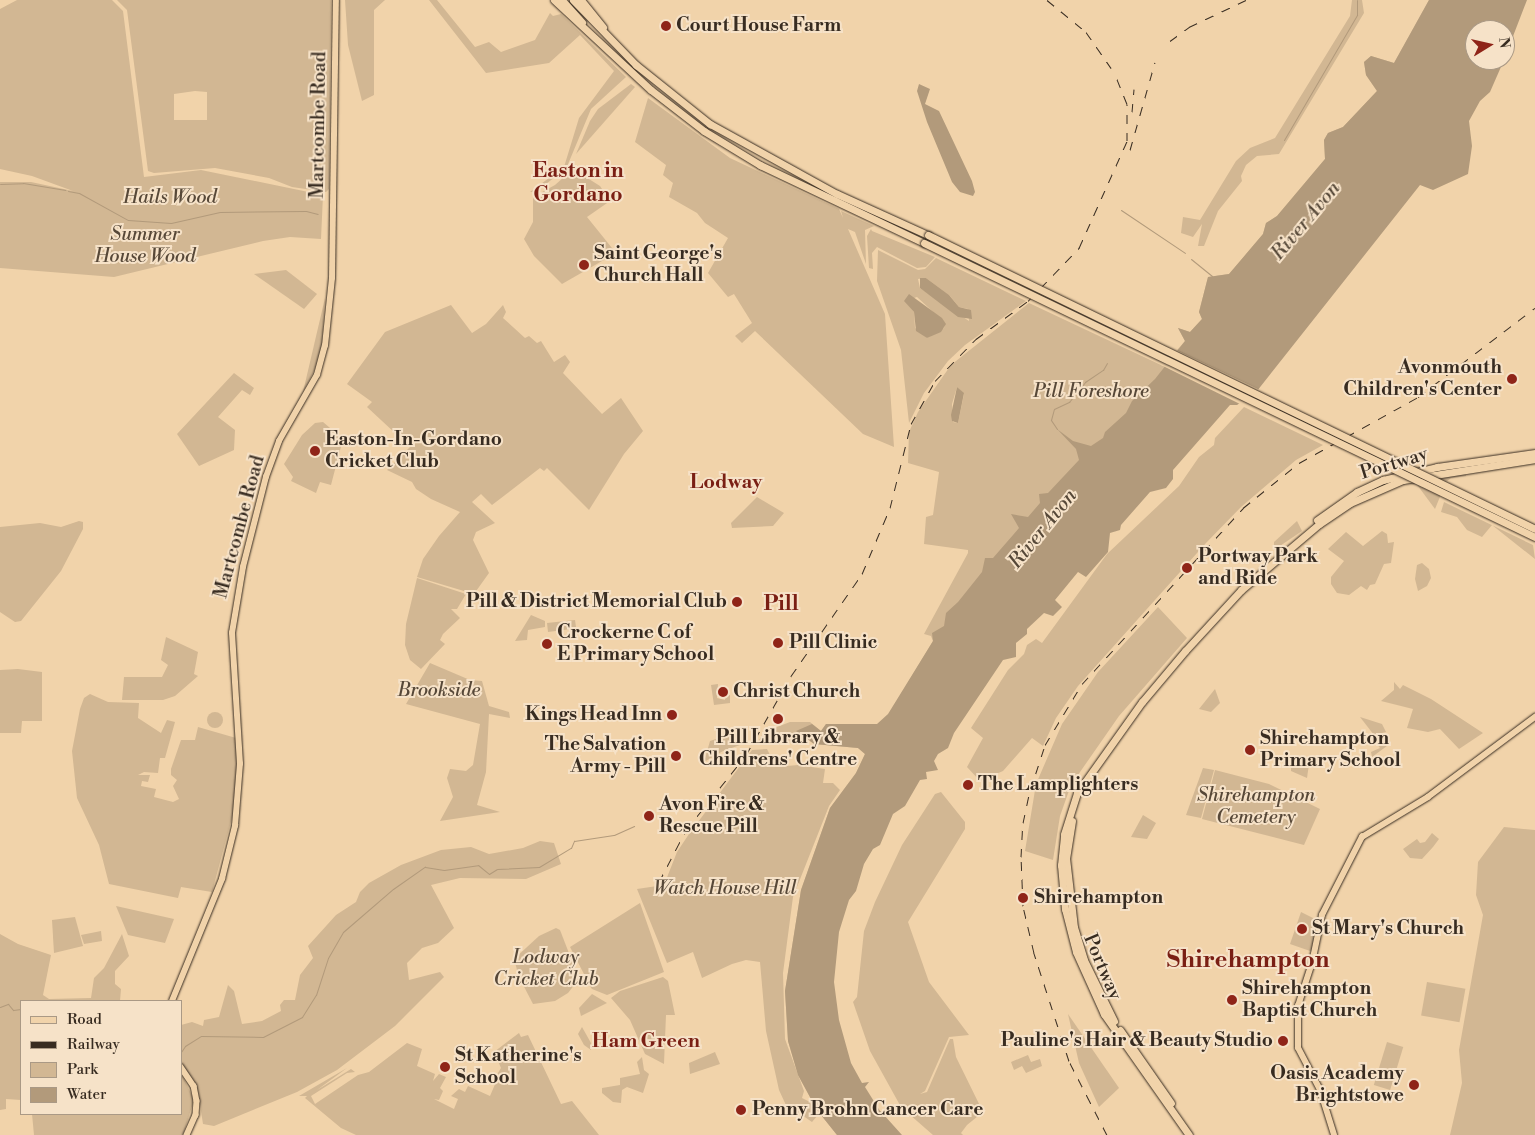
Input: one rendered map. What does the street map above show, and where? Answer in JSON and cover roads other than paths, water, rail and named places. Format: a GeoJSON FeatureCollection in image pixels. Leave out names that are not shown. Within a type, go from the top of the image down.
{"type":"FeatureCollection","features":[{"type":"Feature","properties":{"kind":"highway"},"geometry":{"type":"LineString","coordinates":[[554,0],[651,90],[704,131],[760,165],[1535,537]]}},
{"type":"Feature","properties":{"kind":"highway"},"geometry":{"type":"LineString","coordinates":[[562,0],[601,43]]}},
{"type":"Feature","properties":{"kind":"highway"},"geometry":{"type":"LineString","coordinates":[[573,0],[636,65],[710,124],[823,187],[928,235],[1535,528]]}},
{"type":"Feature","properties":{"kind":"highway"},"geometry":{"type":"LineString","coordinates":[[581,0],[636,65]]}},
{"type":"Feature","properties":{"kind":"highway","name":"Portway"},"geometry":{"type":"LineString","coordinates":[[1189,1135],[1104,1014],[1082,971],[1068,925],[1061,865],[1064,834],[1077,793],[1170,668],[1261,572],[1331,509],[1383,480],[1437,467],[1535,453]]}},
{"type":"Feature","properties":{"kind":"highway","name":"Portway"},"geometry":{"type":"LineString","coordinates":[[1261,572],[1335,512],[1393,484],[1436,473],[1535,459]]}},
{"type":"Feature","properties":{"kind":"highway","name":"Portway"},"geometry":{"type":"LineString","coordinates":[[1098,765],[1080,795],[1067,845],[1068,893],[1074,928],[1084,960],[1101,1000],[1194,1135]]}},
{"type":"Feature","properties":{"kind":"main road","name":"Martcombe Road"},"geometry":{"type":"LineString","coordinates":[[172,1000],[220,884],[235,826],[240,764],[232,633],[243,567],[276,449],[316,375],[325,346],[332,279],[336,0]]}},
{"type":"Feature","properties":{"kind":"main road"},"geometry":{"type":"LineString","coordinates":[[1334,1135],[1320,1090],[1298,1045],[1298,1006],[1312,963],[1320,920],[1359,841],[1421,802],[1535,717]]}},
{"type":"Feature","properties":{"kind":"main road"},"geometry":{"type":"LineString","coordinates":[[182,1069],[190,1080],[198,1108],[188,1135]]}},
{"type":"Feature","properties":{"kind":"water","name":"River Avon"},"geometry":{"type":"Polygon","coordinates":[[[1429,0],[1527,0],[1515,31],[1515,20],[1465,20],[1465,70],[1500,70],[1490,92],[1480,101],[1469,121],[1472,146],[1468,174],[1433,190],[1420,185],[1257,391],[1237,405],[1230,405],[1173,470],[1173,479],[1166,488],[1150,492],[1121,525],[1120,530],[1110,533],[1108,552],[1086,577],[1078,572],[1055,600],[1062,607],[1053,616],[1044,613],[1027,629],[1027,634],[1016,643],[1016,657],[1003,660],[954,733],[948,748],[938,754],[934,761],[938,770],[926,772],[927,779],[920,780],[905,806],[893,814],[880,845],[873,849],[864,864],[856,891],[849,900],[839,932],[834,982],[839,1020],[851,1063],[862,1083],[869,1082],[865,1087],[880,1111],[884,1113],[894,1107],[884,1115],[902,1135],[837,1135],[817,1110],[798,1075],[788,1041],[785,991],[801,890],[830,808],[856,773],[865,754],[858,748],[814,744],[796,731],[812,724],[821,731],[826,724],[877,724],[888,714],[933,641],[932,633],[944,626],[946,613],[958,602],[982,572],[985,558],[993,558],[1019,528],[1011,514],[1028,517],[1040,503],[1039,494],[1048,493],[1079,460],[1076,449],[1057,429],[1073,441],[1091,446],[1103,438],[1105,432],[1126,413],[1132,401],[1155,379],[1185,341],[1178,328],[1190,332],[1202,319],[1199,312],[1208,277],[1229,274],[1263,234],[1266,223],[1277,216],[1325,159],[1324,140],[1328,133],[1343,127],[1377,91],[1366,75],[1364,62],[1371,56],[1394,63],[1429,0]]]}},
{"type":"Feature","properties":{"kind":"water"},"geometry":{"type":"Polygon","coordinates":[[[919,84],[930,89],[925,104],[939,111],[972,181],[975,192],[973,196],[960,192],[952,182],[927,122],[917,91],[919,84]]]}},
{"type":"Feature","properties":{"kind":"water"},"geometry":{"type":"Polygon","coordinates":[[[920,278],[926,278],[949,295],[959,307],[971,310],[972,319],[958,317],[920,288],[920,278]]]}},
{"type":"Feature","properties":{"kind":"water"},"geometry":{"type":"Polygon","coordinates":[[[909,294],[942,318],[946,324],[941,332],[927,338],[916,331],[914,312],[904,301],[909,294]]]}},
{"type":"Feature","properties":{"kind":"water"},"geometry":{"type":"Polygon","coordinates":[[[957,387],[964,393],[958,423],[952,421],[951,415],[957,387]]]}},
{"type":"Feature","properties":{"kind":"waterway"},"geometry":{"type":"LineString","coordinates":[[1284,140],[1357,15],[1357,0]]}},
{"type":"Feature","properties":{"kind":"waterway"},"geometry":{"type":"LineString","coordinates":[[0,184],[23,183],[65,190]]}},
{"type":"Feature","properties":{"kind":"waterway"},"geometry":{"type":"LineString","coordinates":[[68,191],[79,193],[128,220],[171,223],[220,212],[306,211],[318,214]]}},
{"type":"Feature","properties":{"kind":"waterway"},"geometry":{"type":"LineString","coordinates":[[1121,210],[1185,253]]}},
{"type":"Feature","properties":{"kind":"waterway"},"geometry":{"type":"LineString","coordinates":[[1191,259],[1212,276]]}},
{"type":"Feature","properties":{"kind":"waterway"},"geometry":{"type":"LineString","coordinates":[[1057,429],[1051,420],[1054,409],[1069,402],[1085,382],[1103,370],[1107,363]]}},
{"type":"Feature","properties":{"kind":"waterway"},"geometry":{"type":"LineString","coordinates":[[182,1050],[185,1046],[201,1036],[263,1037],[302,1017],[316,995],[328,958],[343,932],[393,889],[425,867],[444,870],[478,865],[489,874],[497,869],[539,867],[571,848],[574,841],[614,835],[634,826]]}},
{"type":"Feature","properties":{"kind":"waterway"},"geometry":{"type":"LineString","coordinates":[[0,1007],[8,1004],[13,1010],[20,1009]]}},
{"type":"Feature","properties":{"kind":"railway"},"geometry":{"type":"LineString","coordinates":[[1047,0],[1086,32],[1111,68]]}},
{"type":"Feature","properties":{"kind":"railway"},"geometry":{"type":"LineString","coordinates":[[1170,41],[1189,27],[1246,0]]}},
{"type":"Feature","properties":{"kind":"railway"},"geometry":{"type":"LineString","coordinates":[[1130,150],[1155,62]]}},
{"type":"Feature","properties":{"kind":"railway"},"geometry":{"type":"LineString","coordinates":[[659,882],[686,830],[746,755],[791,676],[862,574],[890,508],[911,424],[935,381],[976,339],[1028,301],[1079,248],[1127,141],[1127,104],[1116,77]]}},
{"type":"Feature","properties":{"kind":"railway"},"geometry":{"type":"LineString","coordinates":[[1132,112],[1134,89]]}},
{"type":"Feature","properties":{"kind":"railway"},"geometry":{"type":"LineString","coordinates":[[1107,1135],[1069,1061],[1034,953],[1023,906],[1021,857],[1023,823],[1030,791],[1045,745],[1082,684],[1243,508],[1299,463],[1418,397],[1535,308]]}},
{"type":"Feature","properties":{"kind":"place","name":"Court House Farm"},"geometry":{"type":"Point","coordinates":[666,26]}},
{"type":"Feature","properties":{"kind":"place","name":"Saint George's Church Hall"},"geometry":{"type":"Point","coordinates":[584,265]}},
{"type":"Feature","properties":{"kind":"place","name":"Avonmouth Children's Center"},"geometry":{"type":"Point","coordinates":[1512,379]}},
{"type":"Feature","properties":{"kind":"place","name":"Easton-In-Gordano Cricket Club"},"geometry":{"type":"Point","coordinates":[315,451]}},
{"type":"Feature","properties":{"kind":"place","name":"Portway Park and Ride"},"geometry":{"type":"Point","coordinates":[1187,568]}},
{"type":"Feature","properties":{"kind":"place","name":"Pill & District Memorial Club"},"geometry":{"type":"Point","coordinates":[737,602]}},
{"type":"Feature","properties":{"kind":"place","name":"Pill Clinic"},"geometry":{"type":"Point","coordinates":[778,643]}},
{"type":"Feature","properties":{"kind":"place","name":"Crockerne C of E Primary School"},"geometry":{"type":"Point","coordinates":[547,644]}},
{"type":"Feature","properties":{"kind":"place","name":"Christ Church"},"geometry":{"type":"Point","coordinates":[723,692]}},
{"type":"Feature","properties":{"kind":"place","name":"Kings Head Inn"},"geometry":{"type":"Point","coordinates":[672,715]}},
{"type":"Feature","properties":{"kind":"place","name":"Pill Library & Childrens' Centre"},"geometry":{"type":"Point","coordinates":[778,719]}},
{"type":"Feature","properties":{"kind":"place","name":"Shirehampton Primary School"},"geometry":{"type":"Point","coordinates":[1250,750]}},
{"type":"Feature","properties":{"kind":"place","name":"The Salvation Army - Pill"},"geometry":{"type":"Point","coordinates":[676,756]}},
{"type":"Feature","properties":{"kind":"place","name":"The Lamplighters"},"geometry":{"type":"Point","coordinates":[968,785]}},
{"type":"Feature","properties":{"kind":"place","name":"Avon Fire & Rescue Pill"},"geometry":{"type":"Point","coordinates":[649,816]}},
{"type":"Feature","properties":{"kind":"place","name":"Shirehampton"},"geometry":{"type":"Point","coordinates":[1023,898]}},
{"type":"Feature","properties":{"kind":"place","name":"St Mary's Church"},"geometry":{"type":"Point","coordinates":[1302,929]}},
{"type":"Feature","properties":{"kind":"place","name":"Shirehampton Baptist Church"},"geometry":{"type":"Point","coordinates":[1232,1000]}},
{"type":"Feature","properties":{"kind":"place","name":"Pauline's Hair & Beauty Studio"},"geometry":{"type":"Point","coordinates":[1283,1041]}},
{"type":"Feature","properties":{"kind":"place","name":"St Katherine's School"},"geometry":{"type":"Point","coordinates":[445,1067]}},
{"type":"Feature","properties":{"kind":"place","name":"Oasis Academy Brightstowe"},"geometry":{"type":"Point","coordinates":[1414,1085]}},
{"type":"Feature","properties":{"kind":"place","name":"Penny Brohn Cancer Care"},"geometry":{"type":"Point","coordinates":[741,1110]}},
{"type":"Feature","properties":{"kind":"district","name":"Easton in Gordano"},"geometry":{"type":"Point","coordinates":[578,183]}},
{"type":"Feature","properties":{"kind":"district","name":"Lodway"},"geometry":{"type":"Point","coordinates":[726,482]}},
{"type":"Feature","properties":{"kind":"district","name":"Pill"},"geometry":{"type":"Point","coordinates":[781,604]}},
{"type":"Feature","properties":{"kind":"district","name":"Shirehampton"},"geometry":{"type":"Point","coordinates":[1248,961]}},
{"type":"Feature","properties":{"kind":"district","name":"Ham Green"},"geometry":{"type":"Point","coordinates":[646,1041]}},
{"type":"Feature","properties":{"kind":"park label","name":"Hails Wood"},"geometry":{"type":"Point","coordinates":[170,198]}},
{"type":"Feature","properties":{"kind":"park label","name":"Summer House Wood"},"geometry":{"type":"Point","coordinates":[145,246]}},
{"type":"Feature","properties":{"kind":"park label","name":"Pill Foreshore"},"geometry":{"type":"Point","coordinates":[1091,392]}},
{"type":"Feature","properties":{"kind":"park label","name":"Brookside"},"geometry":{"type":"Point","coordinates":[439,691]}},
{"type":"Feature","properties":{"kind":"park label","name":"Shirehampton Cemetery"},"geometry":{"type":"Point","coordinates":[1256,807]}},
{"type":"Feature","properties":{"kind":"park label","name":"Watch House Hill"},"geometry":{"type":"Point","coordinates":[725,889]}},
{"type":"Feature","properties":{"kind":"park label","name":"Lodway Cricket Club"},"geometry":{"type":"Point","coordinates":[546,969]}}]}
